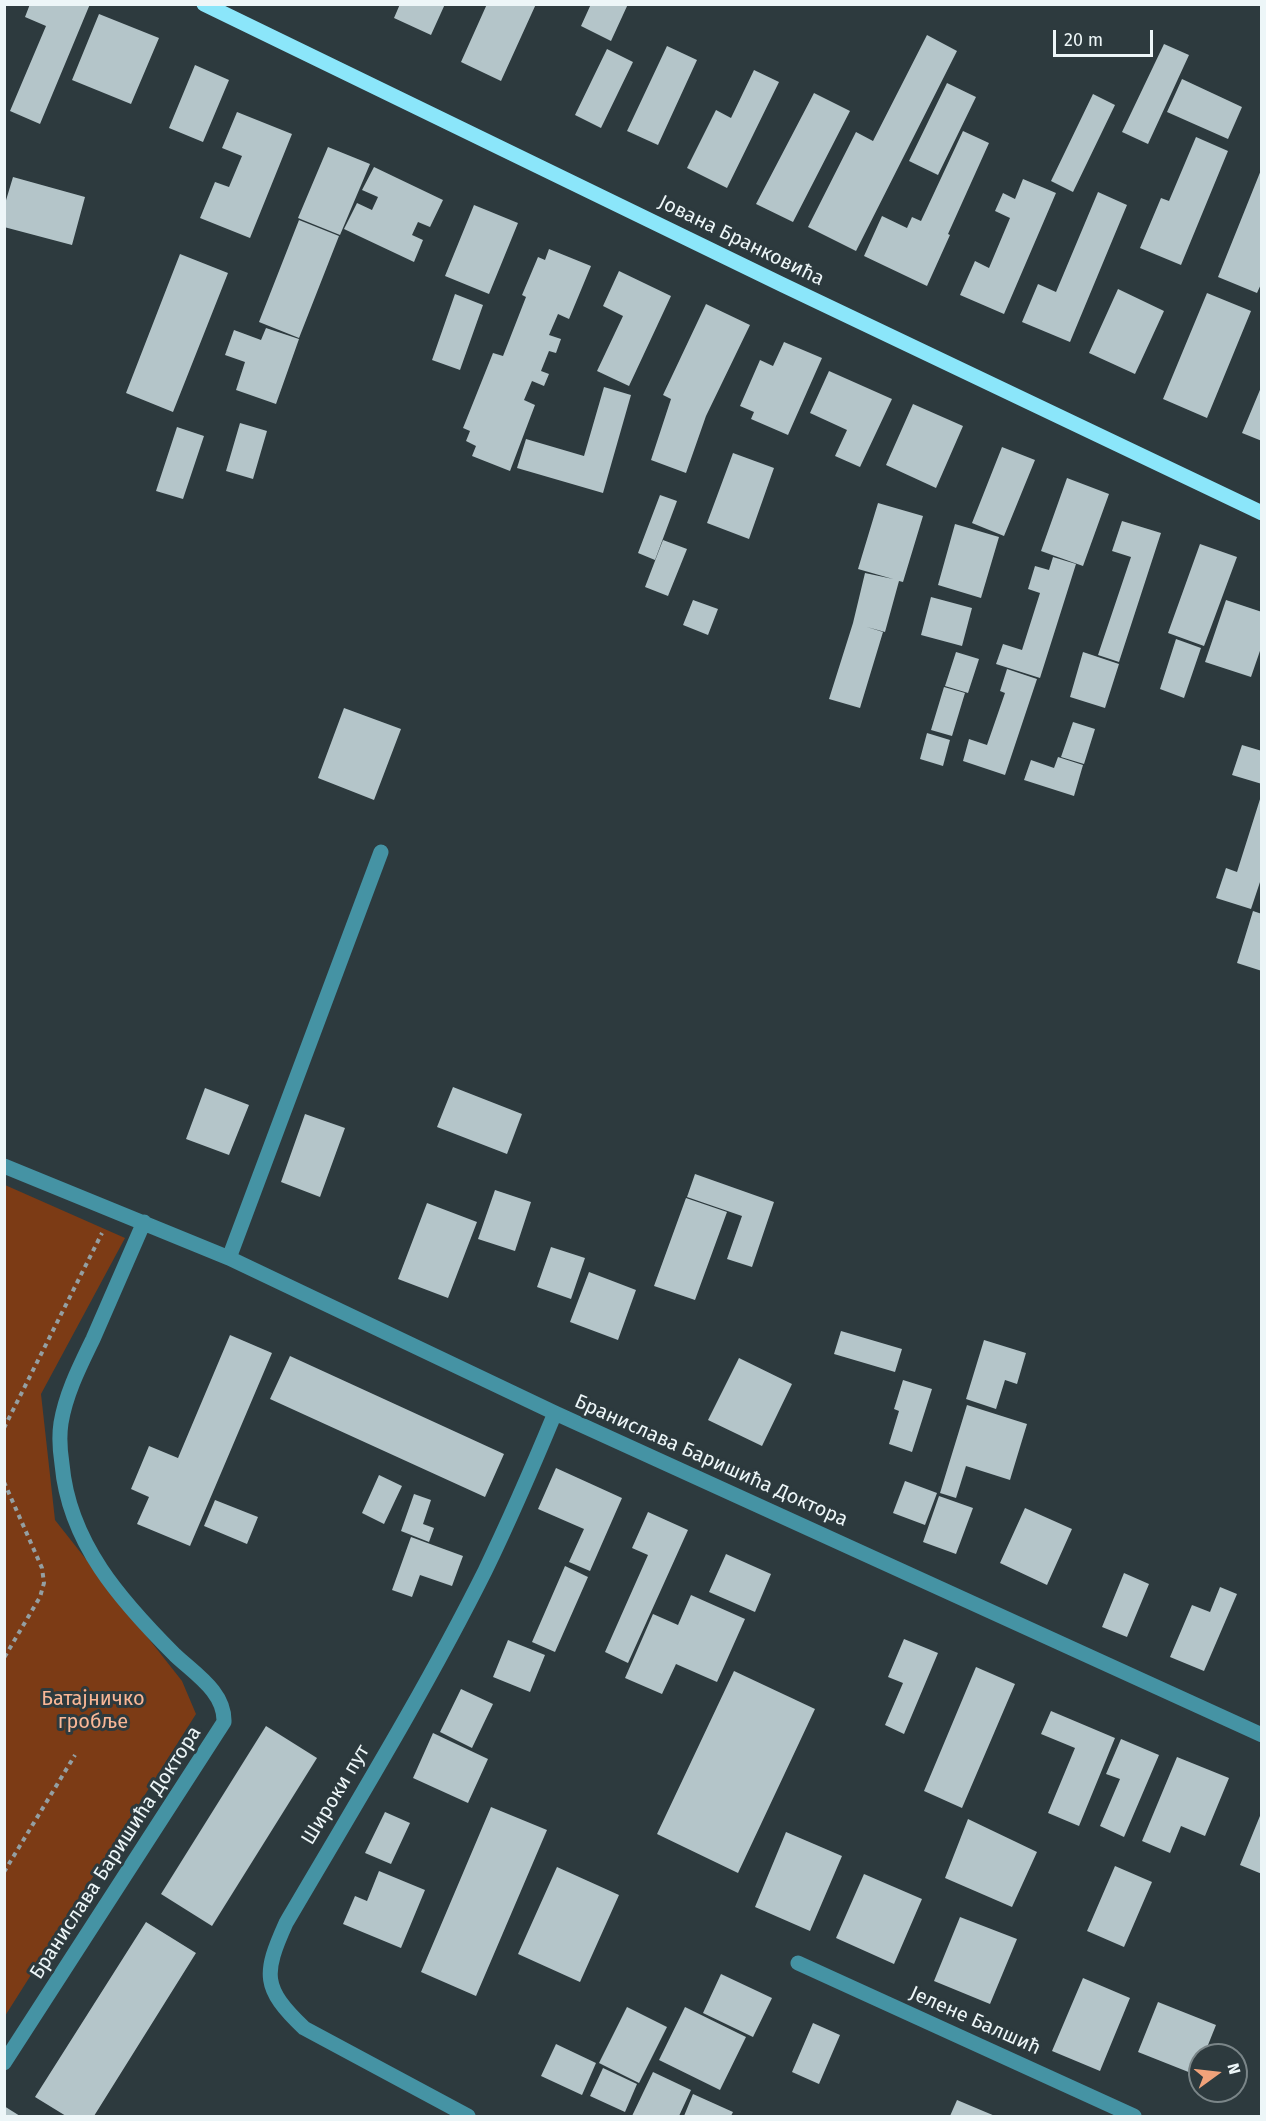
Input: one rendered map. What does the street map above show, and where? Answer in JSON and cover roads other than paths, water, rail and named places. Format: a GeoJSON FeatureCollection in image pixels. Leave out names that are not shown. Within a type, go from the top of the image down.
{"type":"FeatureCollection","features":[{"type":"Feature","properties":{"kind":"main road","name":"Јована Бранковића"},"geometry":{"type":"LineString","coordinates":[[204,4],[783,285],[1262,513]]}},
{"type":"Feature","properties":{"kind":"street"},"geometry":{"type":"LineString","coordinates":[[229,1258],[381,852]]}},
{"type":"Feature","properties":{"kind":"street","name":"Бранислава Баришића Доктора"},"geometry":{"type":"LineString","coordinates":[[4,1166],[229,1258],[555,1413],[1262,1735]]}},
{"type":"Feature","properties":{"kind":"street","name":"Бранислава Баришића Доктора"},"geometry":{"type":"LineString","coordinates":[[4,2063],[224,1722],[224,1710],[211,1689],[135,1613],[100,1570],[79,1532],[63,1477],[60,1453],[61,1424],[70,1389],[144,1222]]}},
{"type":"Feature","properties":{"kind":"street","name":"Широки пут"},"geometry":{"type":"LineString","coordinates":[[468,2116],[304,2028],[287,2012],[268,1975],[272,1953],[286,1923],[391,1744],[484,1571],[527,1480],[555,1413]]}},
{"type":"Feature","properties":{"kind":"street","name":"Јелене Балшић"},"geometry":{"type":"LineString","coordinates":[[798,1963],[1134,2116]]}},
{"type":"Feature","properties":{"kind":"park label","name":"Батајничко гробље"},"geometry":{"type":"Point","coordinates":[93,1710]}}]}
